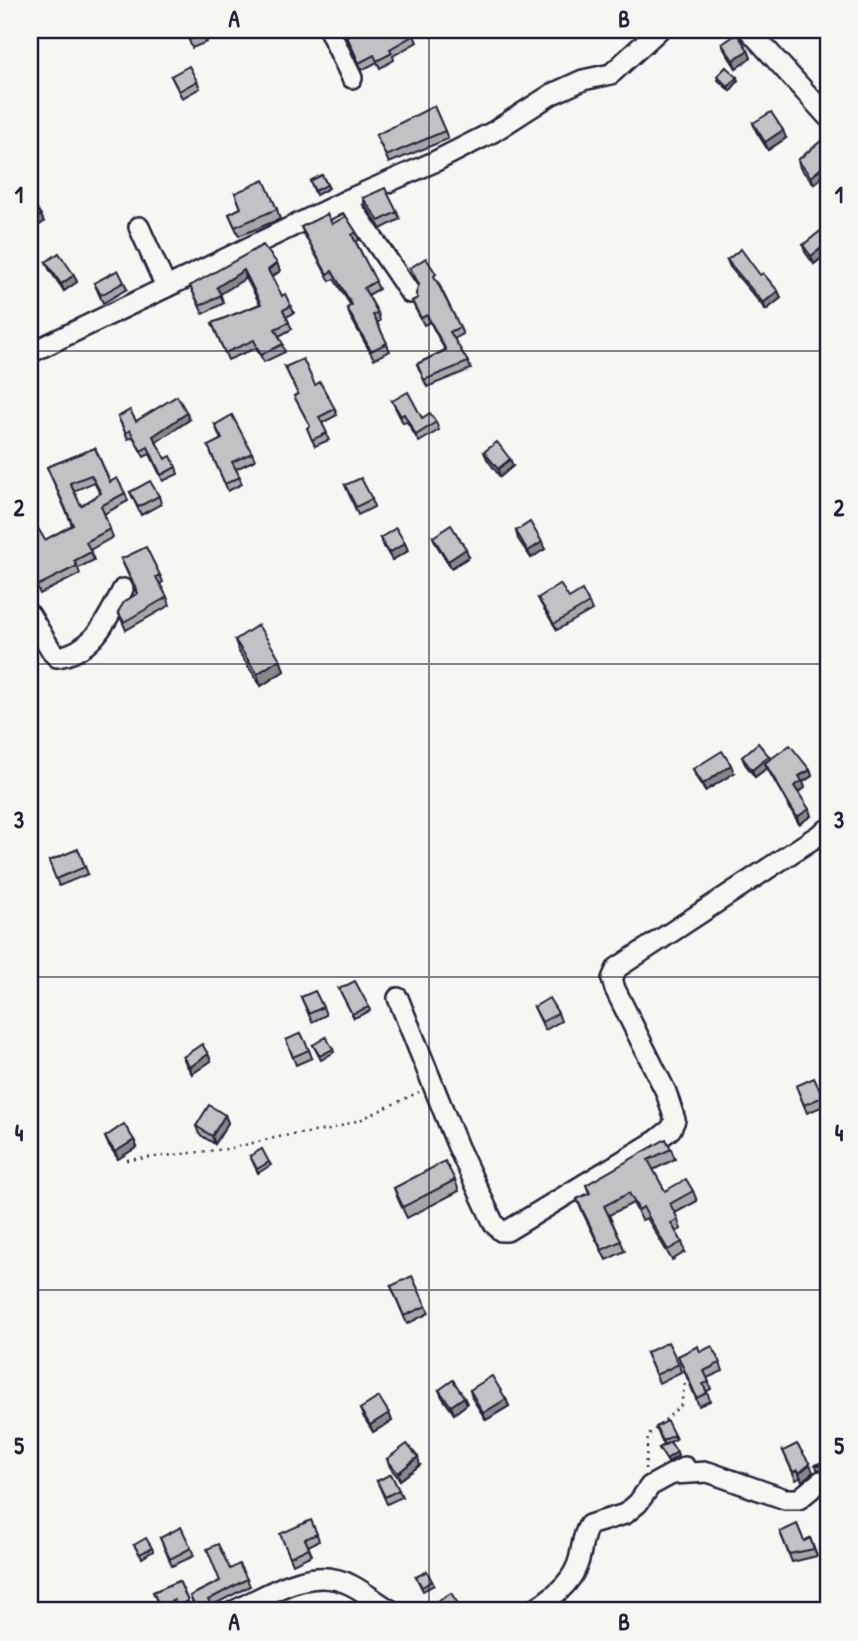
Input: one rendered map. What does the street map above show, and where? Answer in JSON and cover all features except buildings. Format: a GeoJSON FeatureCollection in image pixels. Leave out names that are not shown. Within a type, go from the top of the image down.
{"type":"FeatureCollection","features":[{"type":"Feature","properties":{"kind":"street"},"geometry":{"type":"LineString","coordinates":[[329,30],[352,78]]}},
{"type":"Feature","properties":{"kind":"street"},"geometry":{"type":"LineString","coordinates":[[30,353],[347,200],[446,156],[493,131],[552,94],[583,80],[611,74],[659,30]]}},
{"type":"Feature","properties":{"kind":"street"},"geometry":{"type":"LineString","coordinates":[[749,30],[821,96],[828,117]]}},
{"type":"Feature","properties":{"kind":"street"},"geometry":{"type":"LineString","coordinates":[[347,200],[410,293]]}},
{"type":"Feature","properties":{"kind":"street"},"geometry":{"type":"LineString","coordinates":[[139,227],[166,287]]}},
{"type":"Feature","properties":{"kind":"street"},"geometry":{"type":"LineString","coordinates":[[30,615],[53,653],[57,657],[69,655],[100,632],[123,589]]}},
{"type":"Feature","properties":{"kind":"street"},"geometry":{"type":"LineString","coordinates":[[397,998],[458,1147],[495,1224],[501,1231],[507,1231],[657,1140],[671,1129],[676,1120],[666,1093],[615,989],[612,979],[617,968],[828,829]]}},
{"type":"Feature","properties":{"kind":"street"},"geometry":{"type":"LineString","coordinates":[[531,1611],[565,1586],[576,1568],[583,1535],[589,1525],[625,1514],[638,1503],[650,1486],[679,1471],[708,1472],[785,1499],[799,1499],[821,1481]]}},
{"type":"Feature","properties":{"kind":"street"},"geometry":{"type":"LineString","coordinates":[[234,1611],[294,1581],[328,1577],[349,1584],[392,1611]]}},
{"type":"Feature","properties":{"kind":"path"},"geometry":{"type":"LineString","coordinates":[[127,1160],[227,1149],[284,1136],[329,1130],[362,1119],[434,1085]]}},
{"type":"Feature","properties":{"kind":"path"},"geometry":{"type":"LineString","coordinates":[[650,1486],[644,1466],[645,1444],[648,1436],[681,1405],[685,1382]]}}]}
